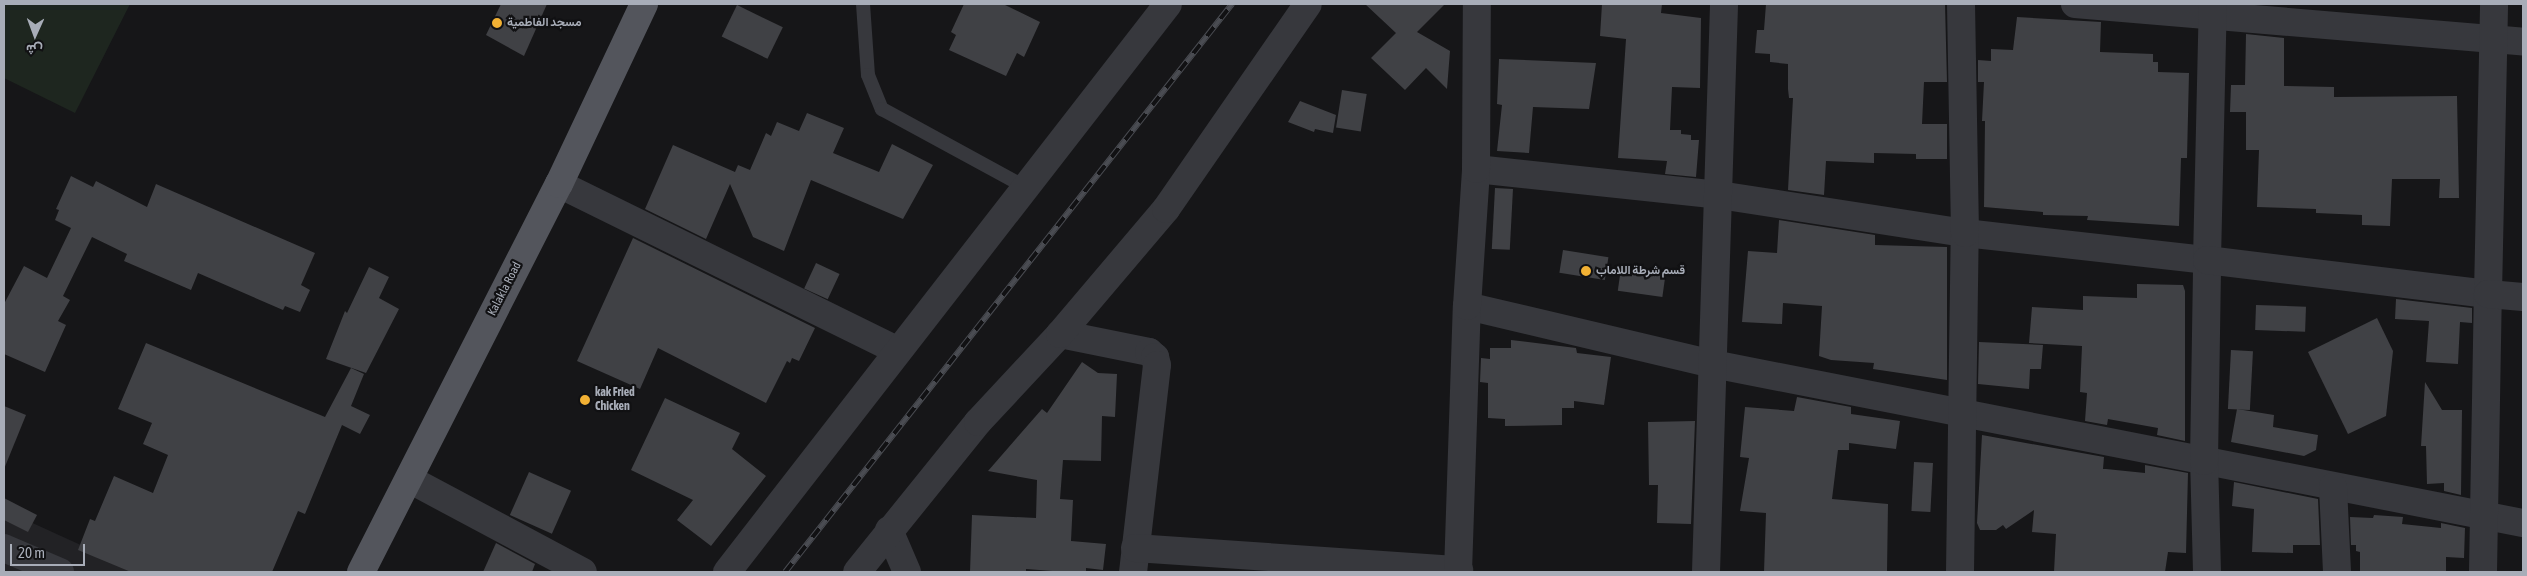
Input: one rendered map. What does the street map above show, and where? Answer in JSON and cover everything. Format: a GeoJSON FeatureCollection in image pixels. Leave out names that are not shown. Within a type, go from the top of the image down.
{"type":"FeatureCollection","features":[{"type":"Feature","properties":{"kind":"main road","name":"Kalakla Road"},"geometry":{"type":"LineString","coordinates":[[361,572],[559,184],[644,4]]}},
{"type":"Feature","properties":{"kind":"street"},"geometry":{"type":"LineString","coordinates":[[727,572],[1168,4]]}},
{"type":"Feature","properties":{"kind":"street"},"geometry":{"type":"LineString","coordinates":[[857,572],[978,422],[1060,334],[1166,209],[1308,4]]}},
{"type":"Feature","properties":{"kind":"street"},"geometry":{"type":"LineString","coordinates":[[1060,334],[1149,352],[1156,357],[1157,366],[1134,560],[1459,571],[1467,306],[1476,169],[1477,4]]}},
{"type":"Feature","properties":{"kind":"street"},"geometry":{"type":"LineString","coordinates":[[1706,572],[1724,4]]}},
{"type":"Feature","properties":{"kind":"street"},"geometry":{"type":"LineString","coordinates":[[1960,4],[1965,233],[1960,572]]}},
{"type":"Feature","properties":{"kind":"street"},"geometry":{"type":"LineString","coordinates":[[2075,4],[2213,10],[2523,42]]}},
{"type":"Feature","properties":{"kind":"street"},"geometry":{"type":"LineString","coordinates":[[2483,572],[2494,4]]}},
{"type":"Feature","properties":{"kind":"street"},"geometry":{"type":"LineString","coordinates":[[2207,572],[2204,461],[2213,10]]}},
{"type":"Feature","properties":{"kind":"street"},"geometry":{"type":"LineString","coordinates":[[1476,169],[1719,195],[1965,233],[2523,297]]}},
{"type":"Feature","properties":{"kind":"street"},"geometry":{"type":"LineString","coordinates":[[559,184],[898,351]]}},
{"type":"Feature","properties":{"kind":"street"},"geometry":{"type":"LineString","coordinates":[[1467,306],[1713,364],[2523,523]]}},
{"type":"Feature","properties":{"kind":"street"},"geometry":{"type":"LineString","coordinates":[[409,479],[583,572]]}},
{"type":"Feature","properties":{"kind":"street"},"geometry":{"type":"LineString","coordinates":[[2333,487],[2337,572]]}},
{"type":"Feature","properties":{"kind":"street"},"geometry":{"type":"LineString","coordinates":[[889,530],[907,572]]}},
{"type":"Feature","properties":{"kind":"street"},"geometry":{"type":"LineString","coordinates":[[4,548],[60,572]]}},
{"type":"Feature","properties":{"kind":"lane"},"geometry":{"type":"LineString","coordinates":[[863,4],[868,75],[882,109],[1025,187]]}},
{"type":"Feature","properties":{"kind":"shaded area"},"geometry":{"type":"Polygon","coordinates":[[[4,4],[130,4],[75,113],[4,78],[4,4]]]}},
{"type":"Feature","properties":{"kind":"shaded area"},"geometry":{"type":"Polygon","coordinates":[[[4,510],[140,572],[4,572],[4,510]]]}},
{"type":"Feature","properties":{"kind":"building"},"geometry":{"type":"Polygon","coordinates":[[[501,4],[547,4],[524,56],[486,35],[501,4]]]}},
{"type":"Feature","properties":{"kind":"building"},"geometry":{"type":"Polygon","coordinates":[[[964,4],[1003,4],[1040,22],[1024,57],[1017,53],[1006,76],[949,50],[956,35],[951,32],[964,4]]]}},
{"type":"Feature","properties":{"kind":"building"},"geometry":{"type":"Polygon","coordinates":[[[1365,4],[1445,4],[1417,32],[1450,51],[1447,89],[1426,68],[1405,90],[1371,58],[1396,33],[1365,4]]]}},
{"type":"Feature","properties":{"kind":"building"},"geometry":{"type":"Polygon","coordinates":[[[1602,4],[1662,4],[1661,13],[1701,18],[1700,88],[1672,87],[1670,130],[1681,130],[1681,134],[1691,135],[1691,140],[1699,140],[1696,177],[1665,174],[1667,161],[1618,158],[1626,39],[1600,36],[1602,4]]]}},
{"type":"Feature","properties":{"kind":"building"},"geometry":{"type":"Polygon","coordinates":[[[1766,4],[1945,4],[1947,82],[1924,82],[1922,124],[1947,124],[1947,159],[1916,159],[1916,154],[1874,153],[1874,163],[1826,161],[1824,195],[1788,190],[1793,98],[1789,98],[1788,64],[1770,62],[1770,54],[1755,53],[1757,30],[1764,30],[1766,4]]]}},
{"type":"Feature","properties":{"kind":"building"},"geometry":{"type":"Polygon","coordinates":[[[737,5],[783,27],[767,59],[722,36],[737,5]]]}},
{"type":"Feature","properties":{"kind":"building"},"geometry":{"type":"Polygon","coordinates":[[[2017,17],[2101,22],[2100,52],[2153,54],[2153,62],[2158,62],[2158,72],[2189,73],[2187,158],[2181,158],[2179,226],[2087,220],[2088,216],[2043,215],[2043,212],[1984,207],[1985,121],[1982,121],[1984,82],[1978,82],[1978,60],[1991,61],[1991,49],[2013,50],[2017,17]]]}},
{"type":"Feature","properties":{"kind":"building"},"geometry":{"type":"Polygon","coordinates":[[[2246,34],[2284,38],[2284,86],[2334,87],[2334,97],[2457,96],[2459,198],[2439,198],[2440,179],[2392,179],[2390,226],[2362,225],[2362,215],[2316,213],[2316,209],[2257,207],[2259,150],[2246,150],[2246,112],[2230,112],[2231,85],[2245,85],[2246,34]]]}},
{"type":"Feature","properties":{"kind":"building"},"geometry":{"type":"Polygon","coordinates":[[[1499,59],[1596,63],[1589,109],[1533,107],[1529,153],[1497,151],[1502,105],[1497,104],[1499,59]]]}},
{"type":"Feature","properties":{"kind":"building"},"geometry":{"type":"Polygon","coordinates":[[[1342,90],[1367,94],[1361,131],[1336,128],[1342,90]]]}},
{"type":"Feature","properties":{"kind":"building"},"geometry":{"type":"Polygon","coordinates":[[[1300,101],[1336,115],[1333,133],[1315,129],[1314,132],[1288,122],[1300,101]]]}},
{"type":"Feature","properties":{"kind":"building"},"geometry":{"type":"Polygon","coordinates":[[[807,113],[844,128],[833,153],[879,172],[892,144],[933,165],[903,219],[811,180],[784,251],[753,237],[730,184],[706,239],[645,209],[673,145],[735,172],[738,165],[750,170],[766,133],[771,136],[777,122],[799,131],[807,113]]]}},
{"type":"Feature","properties":{"kind":"building"},"geometry":{"type":"Polygon","coordinates":[[[71,176],[93,187],[96,181],[147,207],[156,184],[315,253],[301,285],[310,290],[300,312],[285,306],[283,310],[198,273],[191,290],[124,261],[127,254],[92,237],[63,296],[70,300],[58,321],[66,325],[45,372],[4,354],[4,304],[24,266],[47,278],[71,228],[55,220],[59,210],[56,209],[71,176]]]}},
{"type":"Feature","properties":{"kind":"building"},"geometry":{"type":"Polygon","coordinates":[[[1495,188],[1513,189],[1510,250],[1492,249],[1495,188]]]}},
{"type":"Feature","properties":{"kind":"building"},"geometry":{"type":"Polygon","coordinates":[[[1779,220],[1875,235],[1875,245],[1947,247],[1947,380],[1873,369],[1874,363],[1831,360],[1819,356],[1822,306],[1783,303],[1782,324],[1742,322],[1748,251],[1777,253],[1779,220]]]}},
{"type":"Feature","properties":{"kind":"building"},"geometry":{"type":"Polygon","coordinates":[[[633,238],[815,328],[799,361],[792,358],[790,363],[787,361],[766,403],[658,348],[640,389],[577,361],[633,238]]]}},
{"type":"Feature","properties":{"kind":"building"},"geometry":{"type":"Polygon","coordinates":[[[1563,250],[1608,257],[1605,280],[1559,273],[1563,250]]]}},
{"type":"Feature","properties":{"kind":"building"},"geometry":{"type":"Polygon","coordinates":[[[816,263],[840,274],[828,299],[804,288],[816,263]]]}},
{"type":"Feature","properties":{"kind":"building"},"geometry":{"type":"Polygon","coordinates":[[[369,267],[389,277],[379,298],[399,309],[366,373],[326,359],[345,311],[347,313],[369,267]]]}},
{"type":"Feature","properties":{"kind":"building"},"geometry":{"type":"Polygon","coordinates":[[[1621,268],[1666,274],[1662,297],[1618,291],[1621,268]]]}},
{"type":"Feature","properties":{"kind":"building"},"geometry":{"type":"Polygon","coordinates":[[[2137,284],[2183,285],[2185,291],[2185,441],[2157,435],[2158,428],[2108,419],[2107,425],[2085,421],[2087,393],[2080,392],[2082,346],[2029,343],[2032,307],[2083,310],[2083,296],[2137,298],[2137,284]]]}},
{"type":"Feature","properties":{"kind":"building"},"geometry":{"type":"Polygon","coordinates":[[[2396,299],[2472,308],[2472,323],[2460,322],[2458,364],[2426,362],[2429,321],[2395,319],[2396,299]]]}},
{"type":"Feature","properties":{"kind":"building"},"geometry":{"type":"Polygon","coordinates":[[[2256,305],[2306,307],[2305,332],[2255,330],[2256,305]]]}},
{"type":"Feature","properties":{"kind":"building"},"geometry":{"type":"Polygon","coordinates":[[[2377,318],[2393,351],[2386,416],[2348,434],[2308,352],[2377,318]]]}},
{"type":"Feature","properties":{"kind":"building"},"geometry":{"type":"Polygon","coordinates":[[[1511,340],[1576,348],[1577,353],[1611,357],[1604,405],[1574,401],[1574,408],[1562,408],[1562,425],[1505,426],[1505,419],[1488,418],[1488,383],[1480,382],[1481,358],[1490,359],[1490,348],[1511,348],[1511,340]]]}},
{"type":"Feature","properties":{"kind":"building"},"geometry":{"type":"Polygon","coordinates":[[[1979,342],[2043,345],[2041,369],[2030,369],[2029,389],[1978,384],[1979,342]]]}},
{"type":"Feature","properties":{"kind":"building"},"geometry":{"type":"Polygon","coordinates":[[[146,343],[325,417],[351,368],[364,374],[351,406],[370,415],[360,434],[342,425],[305,514],[298,511],[272,572],[131,572],[78,550],[90,519],[95,521],[114,476],[153,493],[168,455],[143,444],[152,423],[118,409],[146,343]]]}},
{"type":"Feature","properties":{"kind":"building"},"geometry":{"type":"Polygon","coordinates":[[[2231,350],[2253,351],[2250,410],[2228,409],[2231,350]]]}},
{"type":"Feature","properties":{"kind":"building"},"geometry":{"type":"Polygon","coordinates":[[[1082,362],[1098,373],[1117,374],[1115,417],[1102,416],[1101,461],[1063,460],[1060,499],[1073,500],[1071,541],[1106,544],[1103,570],[1086,568],[1086,572],[1026,569],[1026,572],[970,572],[972,515],[1036,518],[1037,480],[988,471],[1042,409],[1047,413],[1082,362]]]}},
{"type":"Feature","properties":{"kind":"building"},"geometry":{"type":"Polygon","coordinates":[[[2425,382],[2442,410],[2462,410],[2461,495],[2444,491],[2444,483],[2427,484],[2426,446],[2421,446],[2425,382]]]}},
{"type":"Feature","properties":{"kind":"building"},"geometry":{"type":"Polygon","coordinates":[[[1797,397],[1851,407],[1851,414],[1900,421],[1896,449],[1849,443],[1849,450],[1838,450],[1832,499],[1888,504],[1887,572],[1764,572],[1766,513],[1740,511],[1749,458],[1740,457],[1745,407],[1794,411],[1797,397]]]}},
{"type":"Feature","properties":{"kind":"building"},"geometry":{"type":"Polygon","coordinates":[[[665,398],[740,433],[732,449],[766,476],[711,546],[677,520],[693,500],[631,470],[665,398]]]}},
{"type":"Feature","properties":{"kind":"building"},"geometry":{"type":"Polygon","coordinates":[[[4,406],[26,415],[4,469],[4,406]]]}},
{"type":"Feature","properties":{"kind":"building"},"geometry":{"type":"Polygon","coordinates":[[[2237,409],[2274,415],[2273,427],[2318,435],[2316,450],[2304,456],[2231,442],[2237,409]]]}},
{"type":"Feature","properties":{"kind":"building"},"geometry":{"type":"Polygon","coordinates":[[[1695,421],[1691,524],[1657,523],[1658,485],[1649,485],[1648,422],[1695,421]]]}},
{"type":"Feature","properties":{"kind":"building"},"geometry":{"type":"Polygon","coordinates":[[[1982,435],[2104,457],[2103,469],[2145,473],[2145,465],[2188,473],[2186,553],[2168,552],[2165,572],[2054,572],[2056,534],[2032,532],[2034,510],[2006,529],[2003,525],[1996,530],[1980,530],[1977,523],[1982,435]]]}},
{"type":"Feature","properties":{"kind":"building"},"geometry":{"type":"Polygon","coordinates":[[[1914,462],[1933,463],[1930,512],[1911,511],[1914,462]]]}},
{"type":"Feature","properties":{"kind":"building"},"geometry":{"type":"Polygon","coordinates":[[[529,472],[571,491],[552,534],[510,515],[529,472]]]}},
{"type":"Feature","properties":{"kind":"building"},"geometry":{"type":"Polygon","coordinates":[[[2234,482],[2318,499],[2320,545],[2293,545],[2293,553],[2252,552],[2254,509],[2232,506],[2234,482]]]}},
{"type":"Feature","properties":{"kind":"building"},"geometry":{"type":"Polygon","coordinates":[[[4,498],[37,515],[28,532],[4,520],[4,498]]]}},
{"type":"Feature","properties":{"kind":"building"},"geometry":{"type":"Polygon","coordinates":[[[2374,515],[2403,517],[2402,524],[2441,528],[2441,523],[2465,528],[2464,558],[2446,557],[2446,572],[2360,572],[2360,552],[2356,551],[2356,545],[2351,545],[2350,517],[2373,518],[2374,515]]]}},
{"type":"Feature","properties":{"kind":"building"},"geometry":{"type":"Polygon","coordinates":[[[496,543],[535,564],[532,572],[483,572],[496,543]]]}},
{"type":"Feature","properties":{"kind":"railway"},"geometry":{"type":"LineString","coordinates":[[785,572],[1232,4]]}},
{"type":"Feature","properties":{"kind":"place","name":"مسجد الفاطمية"},"geometry":{"type":"Point","coordinates":[497,23]}},
{"type":"Feature","properties":{"kind":"place","name":"قسم شرطة اللاماب"},"geometry":{"type":"Point","coordinates":[1586,271]}},
{"type":"Feature","properties":{"kind":"place","name":"kak Fried Chicken"},"geometry":{"type":"Point","coordinates":[585,400]}}]}
